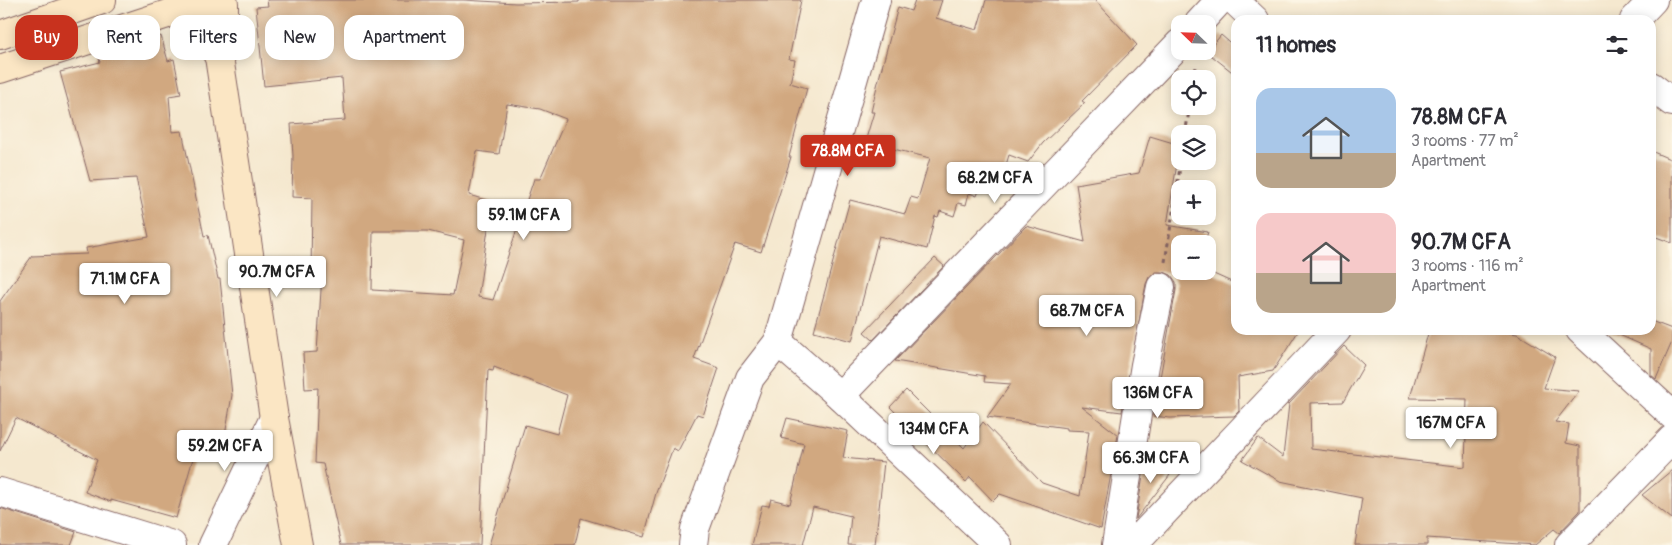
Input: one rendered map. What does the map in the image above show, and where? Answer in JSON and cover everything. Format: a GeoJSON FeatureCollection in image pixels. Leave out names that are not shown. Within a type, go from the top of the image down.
{"type":"FeatureCollection","features":[{"type":"Feature","properties":{"kind":"street"},"geometry":{"type":"LineString","coordinates":[[0,35],[102,0]]}},
{"type":"Feature","properties":{"kind":"street"},"geometry":{"type":"LineString","coordinates":[[693,545],[695,528],[750,378],[778,342],[876,0]]}},
{"type":"Feature","properties":{"kind":"street"},"geometry":{"type":"LineString","coordinates":[[1206,15],[1220,0]]}},
{"type":"Feature","properties":{"kind":"street"},"geometry":{"type":"LineString","coordinates":[[1234,0],[1250,15]]}},
{"type":"Feature","properties":{"kind":"street"},"geometry":{"type":"LineString","coordinates":[[1639,15],[1653,0]]}},
{"type":"Feature","properties":{"kind":"street"},"geometry":{"type":"LineString","coordinates":[[0,69],[207,3],[206,35],[219,57],[274,418],[298,545]]}},
{"type":"Feature","properties":{"kind":"street"},"geometry":{"type":"LineString","coordinates":[[840,396],[1171,52]]}},
{"type":"Feature","properties":{"kind":"street"},"geometry":{"type":"LineString","coordinates":[[1656,90],[1672,102]]}},
{"type":"Feature","properties":{"kind":"street"},"geometry":{"type":"LineString","coordinates":[[1116,545],[1145,365],[1161,287]]}},
{"type":"Feature","properties":{"kind":"street"},"geometry":{"type":"LineString","coordinates":[[1132,545],[1332,335]]}},
{"type":"Feature","properties":{"kind":"street"},"geometry":{"type":"LineString","coordinates":[[1585,335],[1672,415]]}},
{"type":"Feature","properties":{"kind":"street"},"geometry":{"type":"LineString","coordinates":[[778,342],[840,396],[998,545]]}},
{"type":"Feature","properties":{"kind":"street"},"geometry":{"type":"LineString","coordinates":[[213,545],[274,418]]}},
{"type":"Feature","properties":{"kind":"street"},"geometry":{"type":"LineString","coordinates":[[1569,545],[1672,439]]}},
{"type":"Feature","properties":{"kind":"street"},"geometry":{"type":"LineString","coordinates":[[0,492],[172,545]]}},
{"type":"Feature","properties":{"kind":"path"},"geometry":{"type":"LineString","coordinates":[[1161,287],[1180,170]]}},
{"type":"Feature","properties":{"kind":"building"},"geometry":{"type":"Polygon","coordinates":[[[267,0],[463,0],[516,3],[579,2],[579,0],[801,0],[789,59],[795,60],[790,83],[807,88],[789,157],[791,157],[761,252],[735,244],[694,359],[719,368],[703,416],[697,414],[678,451],[673,448],[656,493],[644,537],[581,518],[575,545],[489,545],[525,425],[557,434],[567,395],[494,367],[493,371],[488,370],[480,545],[341,545],[323,464],[315,463],[318,388],[305,389],[303,353],[317,352],[322,275],[311,274],[312,198],[292,197],[293,156],[291,124],[345,120],[342,78],[264,86],[256,7],[268,6],[267,0]],[[507,104],[499,154],[477,151],[469,195],[492,202],[478,297],[493,300],[534,179],[540,179],[566,119],[540,109],[507,104]],[[373,231],[372,290],[453,295],[464,240],[428,231],[373,231]]]}},
{"type":"Feature","properties":{"kind":"building"},"geometry":{"type":"Polygon","coordinates":[[[915,0],[942,0],[936,18],[977,30],[986,0],[1095,0],[1137,45],[1082,101],[1085,103],[1043,143],[1028,162],[1009,155],[999,188],[982,182],[977,196],[969,193],[966,205],[958,203],[954,216],[940,211],[938,217],[935,216],[927,249],[879,236],[852,341],[814,331],[850,200],[905,214],[911,197],[918,199],[930,158],[865,142],[874,112],[871,112],[877,86],[898,7],[911,11],[915,0]]]}},
{"type":"Feature","properties":{"kind":"building"},"geometry":{"type":"Polygon","coordinates":[[[1221,35],[1231,44],[1231,71],[1216,59],[1216,41],[1221,35]]]}},
{"type":"Feature","properties":{"kind":"building"},"geometry":{"type":"Polygon","coordinates":[[[160,36],[168,61],[174,60],[181,94],[169,96],[172,132],[182,131],[204,236],[208,235],[218,279],[220,279],[232,395],[222,453],[196,448],[176,518],[111,500],[111,502],[85,492],[97,460],[16,418],[0,451],[0,301],[32,256],[87,254],[86,248],[149,237],[136,178],[90,181],[60,72],[100,62],[99,60],[160,60],[160,36]]]}},
{"type":"Feature","properties":{"kind":"building"},"geometry":{"type":"Polygon","coordinates":[[[1150,136],[1171,142],[1171,170],[1176,170],[1174,180],[1171,180],[1171,200],[1167,225],[1208,232],[1207,235],[1171,235],[1171,275],[1164,272],[1156,272],[1149,277],[1146,284],[1122,412],[1082,407],[1118,435],[1101,529],[1000,494],[993,501],[970,477],[966,482],[890,407],[906,390],[964,448],[983,422],[1042,483],[1080,496],[1089,431],[1067,430],[1067,428],[987,417],[1011,384],[984,382],[985,376],[895,361],[1026,226],[1085,242],[1076,184],[1139,173],[1150,136]]]}},
{"type":"Feature","properties":{"kind":"building"},"geometry":{"type":"Polygon","coordinates":[[[1656,153],[1672,160],[1672,243],[1656,237],[1656,153]]]}},
{"type":"Feature","properties":{"kind":"building"},"geometry":{"type":"Polygon","coordinates":[[[935,258],[944,266],[873,340],[864,332],[935,258]]]}},
{"type":"Feature","properties":{"kind":"building"},"geometry":{"type":"Polygon","coordinates":[[[1216,275],[1231,282],[1231,335],[1296,335],[1273,371],[1238,377],[1239,411],[1234,416],[1170,418],[1153,416],[1176,282],[1175,280],[1216,280],[1216,275]]]}},
{"type":"Feature","properties":{"kind":"building"},"geometry":{"type":"Polygon","coordinates":[[[1656,323],[1672,329],[1672,342],[1656,379],[1651,375],[1651,349],[1619,335],[1656,335],[1656,323]]]}},
{"type":"Feature","properties":{"kind":"building"},"geometry":{"type":"Polygon","coordinates":[[[1428,335],[1519,335],[1555,357],[1544,388],[1579,391],[1555,422],[1569,424],[1566,443],[1580,446],[1580,511],[1559,533],[1554,529],[1535,545],[1427,538],[1427,545],[1355,545],[1362,498],[1280,481],[1242,460],[1258,438],[1283,457],[1289,404],[1344,346],[1364,365],[1343,402],[1310,403],[1311,449],[1465,467],[1467,399],[1410,398],[1428,335]]]}},
{"type":"Feature","properties":{"kind":"building"},"geometry":{"type":"Polygon","coordinates":[[[787,418],[848,431],[843,458],[884,462],[875,545],[848,545],[851,516],[813,507],[803,545],[752,545],[762,505],[769,506],[771,499],[790,504],[804,444],[781,438],[787,418]]]}},
{"type":"Feature","properties":{"kind":"building"},"geometry":{"type":"Polygon","coordinates":[[[1146,457],[1170,475],[1136,519],[1136,518],[1146,457]]]}},
{"type":"Feature","properties":{"kind":"building"},"geometry":{"type":"Polygon","coordinates":[[[1672,470],[1672,519],[1642,495],[1672,470]]]}},
{"type":"Feature","properties":{"kind":"building"},"geometry":{"type":"Polygon","coordinates":[[[0,508],[76,532],[71,545],[0,545],[0,508]]]}}]}
